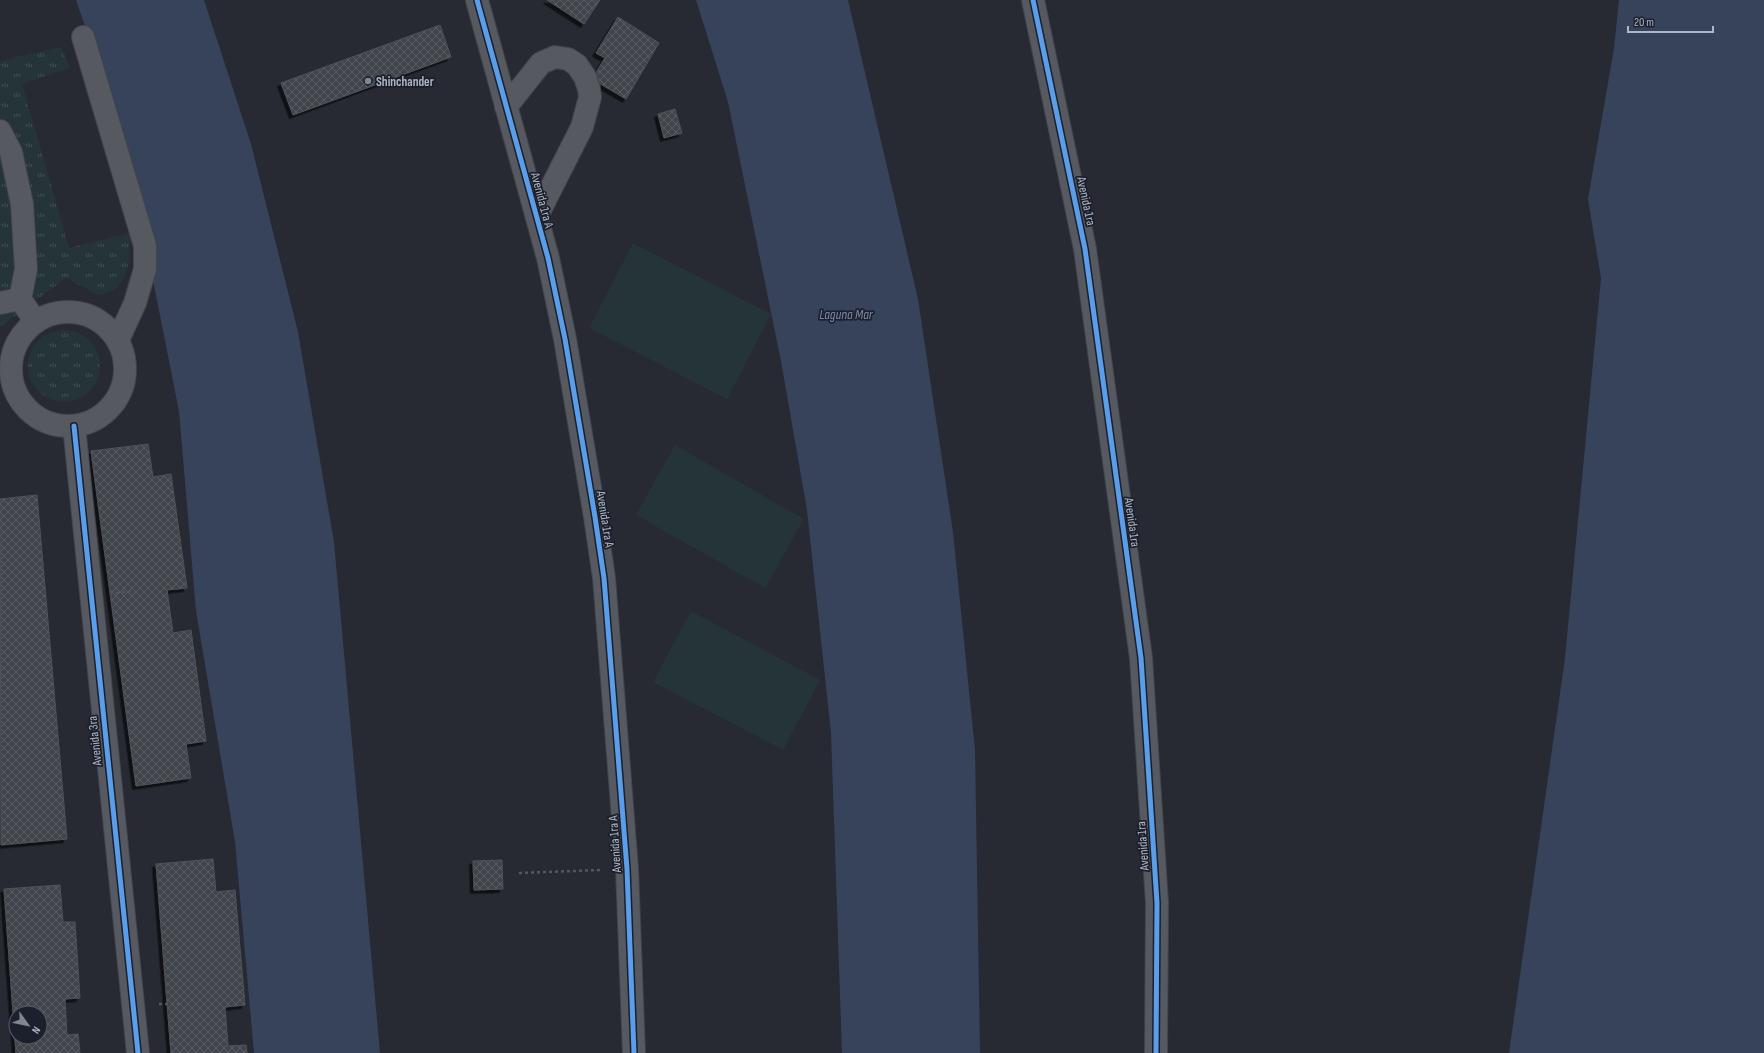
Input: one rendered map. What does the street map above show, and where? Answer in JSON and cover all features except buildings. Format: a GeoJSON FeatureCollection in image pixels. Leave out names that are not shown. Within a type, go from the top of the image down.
{"type":"FeatureCollection","features":[{"type":"Feature","properties":{"kind":"street","name":"Avenida 1ra A"},"geometry":{"type":"LineString","coordinates":[[477,0],[548,258],[565,339],[595,517],[604,578],[628,869],[634,1053]]}},
{"type":"Feature","properties":{"kind":"street","name":"Avenida 1ra"},"geometry":{"type":"LineString","coordinates":[[1033,0],[1085,249],[1141,658],[1157,902],[1156,1053]]}},
{"type":"Feature","properties":{"kind":"street"},"geometry":{"type":"LineString","coordinates":[[83,37],[145,246],[145,269],[135,303],[118,340]]}},
{"type":"Feature","properties":{"kind":"street"},"geometry":{"type":"LineString","coordinates":[[506,107],[541,63],[555,57],[568,59],[577,65],[585,77],[589,89],[590,97],[582,127],[537,216]]}},
{"type":"Feature","properties":{"kind":"street"},"geometry":{"type":"LineString","coordinates":[[0,131],[11,152],[22,204],[26,269],[10,301],[36,322]]}},
{"type":"Feature","properties":{"kind":"street"},"geometry":{"type":"LineString","coordinates":[[72,312],[90,316],[106,325],[118,340],[124,357],[125,377],[119,395],[108,410],[92,421],[74,426],[55,424],[38,418],[24,405],[15,389],[11,370],[14,352],[23,335],[36,322],[53,314],[72,312]]}},
{"type":"Feature","properties":{"kind":"street","name":"Avenida 3ra"},"geometry":{"type":"LineString","coordinates":[[74,426],[138,1053]]}},
{"type":"Feature","properties":{"kind":"path"},"geometry":{"type":"LineString","coordinates":[[519,874],[628,869]]}},
{"type":"Feature","properties":{"kind":"green space"},"geometry":{"type":"Polygon","coordinates":[[[61,47],[70,68],[22,84],[69,248],[130,233],[127,271],[120,284],[113,291],[99,295],[66,278],[0,327],[0,61],[61,47]]]}},
{"type":"Feature","properties":{"kind":"green space"},"geometry":{"type":"Polygon","coordinates":[[[633,243],[771,314],[727,399],[589,328],[633,243]]]}},
{"type":"Feature","properties":{"kind":"green space"},"geometry":{"type":"Polygon","coordinates":[[[64,330],[78,333],[90,340],[97,352],[100,366],[97,380],[90,392],[78,399],[64,402],[50,399],[38,392],[31,380],[28,366],[31,352],[38,340],[50,333],[64,330]]]}},
{"type":"Feature","properties":{"kind":"green space"},"geometry":{"type":"Polygon","coordinates":[[[675,445],[804,519],[765,588],[636,515],[675,445]]]}},
{"type":"Feature","properties":{"kind":"green space"},"geometry":{"type":"Polygon","coordinates":[[[691,611],[820,680],[783,750],[653,682],[691,611]]]}},
{"type":"Feature","properties":{"kind":"water"},"geometry":{"type":"Polygon","coordinates":[[[76,0],[204,0],[251,144],[298,332],[334,542],[380,1053],[254,1053],[235,842],[196,611],[179,411],[147,250],[87,32],[76,0]]]}},
{"type":"Feature","properties":{"kind":"water","name":"Laguna Mar"},"geometry":{"type":"Polygon","coordinates":[[[696,0],[848,0],[918,299],[953,532],[975,750],[980,1053],[842,1053],[831,733],[807,510],[781,361],[728,102],[696,0]]]}},
{"type":"Feature","properties":{"kind":"water"},"geometry":{"type":"Polygon","coordinates":[[[1619,0],[1764,0],[1764,1053],[1509,1053],[1565,658],[1601,278],[1588,199],[1614,48],[1619,0]]]}},
{"type":"Feature","properties":{"kind":"cycle path"},"geometry":{"type":"LineString","coordinates":[[477,0],[548,258],[565,339],[595,517],[604,578],[627,869],[634,1053]]}},
{"type":"Feature","properties":{"kind":"cycle path"},"geometry":{"type":"LineString","coordinates":[[1033,0],[1085,249],[1141,658],[1157,903],[1156,1053]]}},
{"type":"Feature","properties":{"kind":"cycle path"},"geometry":{"type":"LineString","coordinates":[[74,426],[138,1053]]}},
{"type":"Feature","properties":{"kind":"place","name":"Shinchander"},"geometry":{"type":"Point","coordinates":[368,81]}}]}
